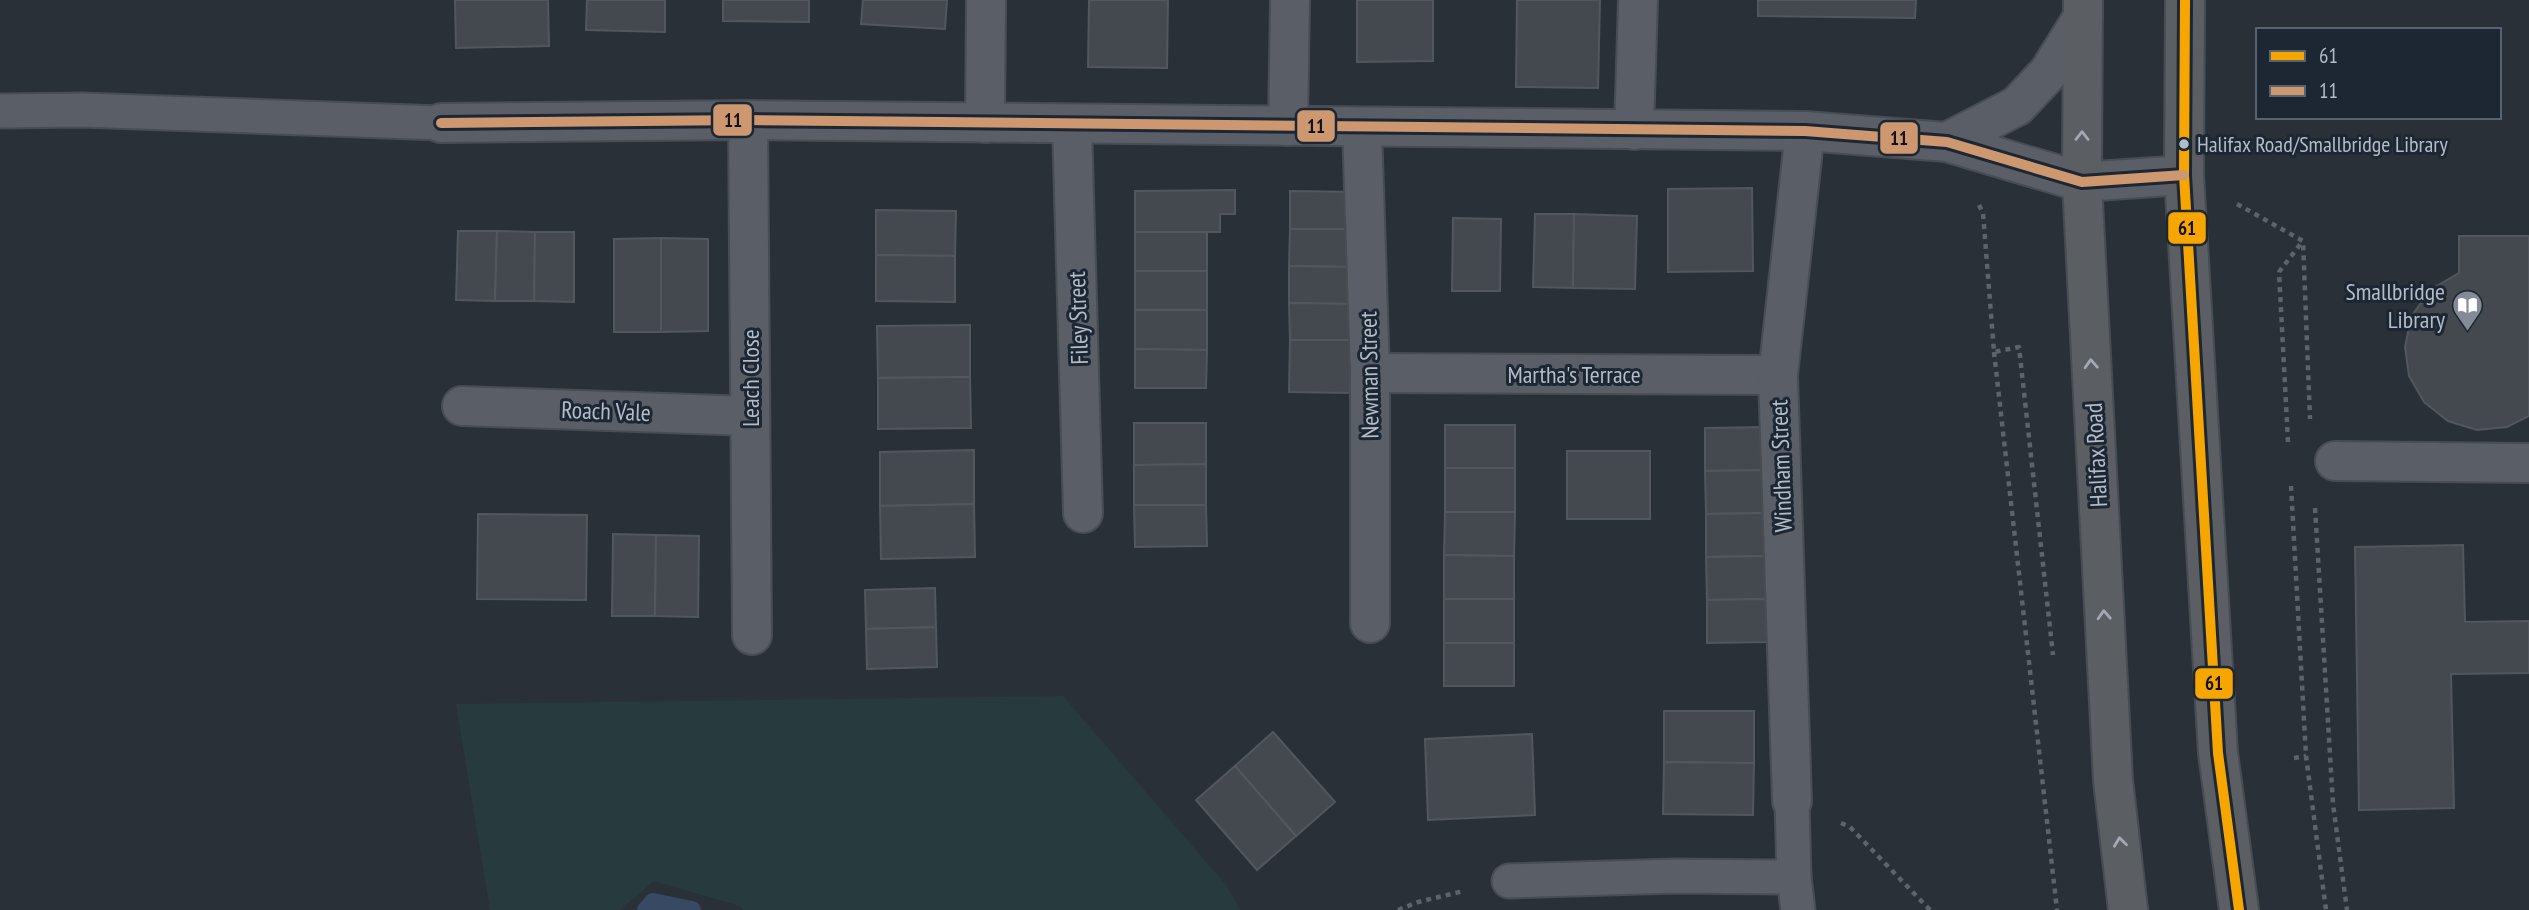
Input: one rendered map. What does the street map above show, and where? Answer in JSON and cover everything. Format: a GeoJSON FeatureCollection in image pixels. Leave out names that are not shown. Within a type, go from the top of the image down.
{"type":"FeatureCollection","features":[{"type":"Feature","properties":{"kind":"highway"},"geometry":{"type":"LineString","coordinates":[[2185,0],[2184,175],[2218,753],[2239,910]]}},
{"type":"Feature","properties":{"kind":"highway","name":"Halifax Road"},"geometry":{"type":"LineString","coordinates":[[2083,8],[2082,182],[2113,780],[2128,910]]}},
{"type":"Feature","properties":{"kind":"street"},"geometry":{"type":"LineString","coordinates":[[985,123],[986,0]]}},
{"type":"Feature","properties":{"kind":"street"},"geometry":{"type":"LineString","coordinates":[[1287,126],[1290,0]]}},
{"type":"Feature","properties":{"kind":"street"},"geometry":{"type":"LineString","coordinates":[[1634,130],[1637,0]]}},
{"type":"Feature","properties":{"kind":"street"},"geometry":{"type":"LineString","coordinates":[[1947,142],[2017,106],[2049,72],[2083,8]]}},
{"type":"Feature","properties":{"kind":"street"},"geometry":{"type":"LineString","coordinates":[[441,123],[748,120],[1805,131],[1947,142],[2082,182],[2184,175]]}},
{"type":"Feature","properties":{"kind":"street","name":"Leach Close"},"geometry":{"type":"LineString","coordinates":[[748,120],[752,635]]}},
{"type":"Feature","properties":{"kind":"street","name":"Filey Street"},"geometry":{"type":"LineString","coordinates":[[1072,124],[1083,513]]}},
{"type":"Feature","properties":{"kind":"street","name":"Newman Street"},"geometry":{"type":"LineString","coordinates":[[1362,127],[1370,373],[1370,623]]}},
{"type":"Feature","properties":{"kind":"street","name":"Windham Street"},"geometry":{"type":"LineString","coordinates":[[1792,801],[1778,375],[1805,131]]}},
{"type":"Feature","properties":{"kind":"street","name":"Martha's Terrace"},"geometry":{"type":"LineString","coordinates":[[1370,373],[1778,375]]}},
{"type":"Feature","properties":{"kind":"street","name":"Roach Vale"},"geometry":{"type":"LineString","coordinates":[[462,406],[750,416]]}},
{"type":"Feature","properties":{"kind":"street"},"geometry":{"type":"LineString","coordinates":[[2335,461],[2529,463]]}},
{"type":"Feature","properties":{"kind":"lane"},"geometry":{"type":"LineString","coordinates":[[0,111],[82,110],[441,123]]}},
{"type":"Feature","properties":{"kind":"lane"},"geometry":{"type":"LineString","coordinates":[[1792,801],[1794,877],[1798,910]]}},
{"type":"Feature","properties":{"kind":"lane"},"geometry":{"type":"LineString","coordinates":[[1509,881],[1794,877]]}},
{"type":"Feature","properties":{"kind":"path"},"geometry":{"type":"LineString","coordinates":[[1947,142],[1983,213],[1994,352],[2057,910]]}},
{"type":"Feature","properties":{"kind":"path"},"geometry":{"type":"LineString","coordinates":[[2184,175],[2303,241]]}},
{"type":"Feature","properties":{"kind":"path"},"geometry":{"type":"LineString","coordinates":[[2303,241],[2310,420]]}},
{"type":"Feature","properties":{"kind":"path"},"geometry":{"type":"LineString","coordinates":[[2289,452],[2279,272],[2303,241]]}},
{"type":"Feature","properties":{"kind":"path"},"geometry":{"type":"LineString","coordinates":[[1994,352],[2019,347],[2053,661]]}},
{"type":"Feature","properties":{"kind":"path"},"geometry":{"type":"LineString","coordinates":[[2291,480],[2306,756],[2326,910]]}},
{"type":"Feature","properties":{"kind":"path"},"geometry":{"type":"LineString","coordinates":[[2315,503],[2333,804],[2347,910]]}},
{"type":"Feature","properties":{"kind":"path"},"geometry":{"type":"LineString","coordinates":[[2294,758],[2306,756]]}},
{"type":"Feature","properties":{"kind":"path"},"geometry":{"type":"LineString","coordinates":[[1792,801],[1850,827],[1930,910]]}},
{"type":"Feature","properties":{"kind":"path"},"geometry":{"type":"LineString","coordinates":[[1398,910],[1418,902],[1509,881]]}},
{"type":"Feature","properties":{"kind":"green space"},"geometry":{"type":"Polygon","coordinates":[[[1063,696],[1227,886],[1240,910],[743,910],[740,906],[654,881],[620,910],[490,910],[456,704],[1063,696]]]}},
{"type":"Feature","properties":{"kind":"building"},"geometry":{"type":"Polygon","coordinates":[[[455,0],[548,0],[549,46],[456,48],[455,0]]]}},
{"type":"Feature","properties":{"kind":"building"},"geometry":{"type":"Polygon","coordinates":[[[587,0],[665,0],[665,32],[586,30],[587,0]]]}},
{"type":"Feature","properties":{"kind":"building"},"geometry":{"type":"Polygon","coordinates":[[[723,0],[809,0],[809,22],[723,21],[723,0]]]}},
{"type":"Feature","properties":{"kind":"building"},"geometry":{"type":"Polygon","coordinates":[[[863,0],[947,0],[945,29],[861,24],[863,0]]]}},
{"type":"Feature","properties":{"kind":"building"},"geometry":{"type":"Polygon","coordinates":[[[1089,0],[1168,0],[1167,68],[1088,67],[1089,0]]]}},
{"type":"Feature","properties":{"kind":"building"},"geometry":{"type":"Polygon","coordinates":[[[1357,0],[1433,0],[1433,61],[1357,62],[1357,0]]]}},
{"type":"Feature","properties":{"kind":"building"},"geometry":{"type":"Polygon","coordinates":[[[1517,0],[1600,0],[1598,88],[1516,87],[1517,0]]]}},
{"type":"Feature","properties":{"kind":"building"},"geometry":{"type":"Polygon","coordinates":[[[1758,0],[1916,0],[1915,18],[1758,16],[1758,0]]]}},
{"type":"Feature","properties":{"kind":"building"},"geometry":{"type":"Polygon","coordinates":[[[1752,188],[1753,271],[1668,272],[1668,189],[1752,188]]]}},
{"type":"Feature","properties":{"kind":"building"},"geometry":{"type":"Polygon","coordinates":[[[1235,190],[1235,214],[1220,214],[1220,232],[1135,232],[1135,191],[1235,190]]]}},
{"type":"Feature","properties":{"kind":"building"},"geometry":{"type":"Polygon","coordinates":[[[1290,191],[1355,192],[1355,229],[1290,229],[1290,191]]]}},
{"type":"Feature","properties":{"kind":"building"},"geometry":{"type":"Polygon","coordinates":[[[876,210],[956,211],[955,256],[876,255],[876,210]]]}},
{"type":"Feature","properties":{"kind":"building"},"geometry":{"type":"Polygon","coordinates":[[[1535,214],[1574,214],[1573,288],[1533,287],[1535,214]]]}},
{"type":"Feature","properties":{"kind":"building"},"geometry":{"type":"Polygon","coordinates":[[[1574,214],[1637,216],[1635,289],[1573,288],[1574,214]]]}},
{"type":"Feature","properties":{"kind":"building"},"geometry":{"type":"Polygon","coordinates":[[[1453,218],[1501,219],[1500,291],[1452,291],[1453,218]]]}},
{"type":"Feature","properties":{"kind":"building"},"geometry":{"type":"Polygon","coordinates":[[[1290,229],[1355,229],[1355,267],[1289,266],[1290,229]]]}},
{"type":"Feature","properties":{"kind":"building"},"geometry":{"type":"Polygon","coordinates":[[[458,231],[497,231],[495,301],[456,300],[458,231]]]}},
{"type":"Feature","properties":{"kind":"building"},"geometry":{"type":"Polygon","coordinates":[[[497,231],[535,232],[534,301],[495,301],[497,231]]]}},
{"type":"Feature","properties":{"kind":"building"},"geometry":{"type":"Polygon","coordinates":[[[535,232],[574,232],[574,302],[534,301],[535,232]]]}},
{"type":"Feature","properties":{"kind":"building"},"geometry":{"type":"Polygon","coordinates":[[[1135,232],[1207,232],[1207,271],[1135,271],[1135,232]]]}},
{"type":"Feature","properties":{"kind":"building","name":"Smallbridge Library"},"geometry":{"type":"Polygon","coordinates":[[[2459,236],[2529,236],[2529,416],[2507,427],[2477,430],[2448,421],[2424,402],[2409,376],[2405,347],[2411,317],[2430,290],[2459,273],[2459,236]]]}},
{"type":"Feature","properties":{"kind":"building"},"geometry":{"type":"Polygon","coordinates":[[[661,238],[661,332],[614,332],[614,239],[661,238]]]}},
{"type":"Feature","properties":{"kind":"building"},"geometry":{"type":"Polygon","coordinates":[[[661,238],[708,239],[708,331],[661,332],[661,238]]]}},
{"type":"Feature","properties":{"kind":"building"},"geometry":{"type":"Polygon","coordinates":[[[876,255],[955,256],[955,302],[876,301],[876,255]]]}},
{"type":"Feature","properties":{"kind":"building"},"geometry":{"type":"Polygon","coordinates":[[[1289,266],[1355,267],[1354,304],[1289,303],[1289,266]]]}},
{"type":"Feature","properties":{"kind":"building"},"geometry":{"type":"Polygon","coordinates":[[[1135,271],[1207,271],[1207,310],[1135,310],[1135,271]]]}},
{"type":"Feature","properties":{"kind":"building"},"geometry":{"type":"Polygon","coordinates":[[[1289,303],[1354,304],[1354,340],[1290,340],[1289,303]]]}},
{"type":"Feature","properties":{"kind":"building"},"geometry":{"type":"Polygon","coordinates":[[[1135,310],[1207,310],[1207,350],[1135,349],[1135,310]]]}},
{"type":"Feature","properties":{"kind":"building"},"geometry":{"type":"Polygon","coordinates":[[[970,325],[970,377],[878,378],[877,326],[970,325]]]}},
{"type":"Feature","properties":{"kind":"building"},"geometry":{"type":"Polygon","coordinates":[[[1290,340],[1354,340],[1355,393],[1289,392],[1290,340]]]}},
{"type":"Feature","properties":{"kind":"building"},"geometry":{"type":"Polygon","coordinates":[[[1135,349],[1207,350],[1206,388],[1135,388],[1135,349]]]}},
{"type":"Feature","properties":{"kind":"building"},"geometry":{"type":"Polygon","coordinates":[[[970,377],[971,428],[878,429],[878,378],[970,377]]]}},
{"type":"Feature","properties":{"kind":"building"},"geometry":{"type":"Polygon","coordinates":[[[1134,423],[1206,423],[1206,464],[1134,465],[1134,423]]]}},
{"type":"Feature","properties":{"kind":"building"},"geometry":{"type":"Polygon","coordinates":[[[1445,425],[1515,425],[1515,468],[1445,468],[1445,425]]]}},
{"type":"Feature","properties":{"kind":"building"},"geometry":{"type":"Polygon","coordinates":[[[1765,427],[1765,470],[1705,471],[1705,428],[1765,427]]]}},
{"type":"Feature","properties":{"kind":"building"},"geometry":{"type":"Polygon","coordinates":[[[974,450],[974,504],[880,506],[880,452],[974,450]]]}},
{"type":"Feature","properties":{"kind":"building"},"geometry":{"type":"Polygon","coordinates":[[[1567,451],[1650,451],[1650,519],[1567,519],[1567,451]]]}},
{"type":"Feature","properties":{"kind":"building"},"geometry":{"type":"Polygon","coordinates":[[[1206,464],[1206,505],[1134,505],[1134,465],[1206,464]]]}},
{"type":"Feature","properties":{"kind":"building"},"geometry":{"type":"Polygon","coordinates":[[[1445,468],[1515,468],[1515,512],[1445,512],[1445,468]]]}},
{"type":"Feature","properties":{"kind":"building"},"geometry":{"type":"Polygon","coordinates":[[[1765,470],[1765,513],[1706,514],[1705,471],[1765,470]]]}},
{"type":"Feature","properties":{"kind":"building"},"geometry":{"type":"Polygon","coordinates":[[[974,504],[975,557],[881,559],[880,506],[974,504]]]}},
{"type":"Feature","properties":{"kind":"building"},"geometry":{"type":"Polygon","coordinates":[[[1134,505],[1206,505],[1207,546],[1135,547],[1134,505]]]}},
{"type":"Feature","properties":{"kind":"building"},"geometry":{"type":"Polygon","coordinates":[[[1445,512],[1515,512],[1514,556],[1444,555],[1445,512]]]}},
{"type":"Feature","properties":{"kind":"building"},"geometry":{"type":"Polygon","coordinates":[[[1765,513],[1766,556],[1706,557],[1706,514],[1765,513]]]}},
{"type":"Feature","properties":{"kind":"building"},"geometry":{"type":"Polygon","coordinates":[[[478,514],[587,515],[586,600],[477,599],[478,514]]]}},
{"type":"Feature","properties":{"kind":"building"},"geometry":{"type":"Polygon","coordinates":[[[613,534],[656,535],[655,616],[612,616],[613,534]]]}},
{"type":"Feature","properties":{"kind":"building"},"geometry":{"type":"Polygon","coordinates":[[[656,535],[699,536],[698,617],[655,616],[656,535]]]}},
{"type":"Feature","properties":{"kind":"building"},"geometry":{"type":"Polygon","coordinates":[[[2463,545],[2465,622],[2529,621],[2529,673],[2451,674],[2454,808],[2359,810],[2355,547],[2463,545]]]}},
{"type":"Feature","properties":{"kind":"building"},"geometry":{"type":"Polygon","coordinates":[[[1444,555],[1514,556],[1514,599],[1444,599],[1444,555]]]}},
{"type":"Feature","properties":{"kind":"building"},"geometry":{"type":"Polygon","coordinates":[[[1766,556],[1766,599],[1707,600],[1706,557],[1766,556]]]}},
{"type":"Feature","properties":{"kind":"building"},"geometry":{"type":"Polygon","coordinates":[[[935,588],[936,627],[866,629],[865,590],[935,588]]]}},
{"type":"Feature","properties":{"kind":"building"},"geometry":{"type":"Polygon","coordinates":[[[1444,599],[1514,599],[1514,643],[1444,643],[1444,599]]]}},
{"type":"Feature","properties":{"kind":"building"},"geometry":{"type":"Polygon","coordinates":[[[1766,599],[1767,642],[1707,643],[1707,600],[1766,599]]]}},
{"type":"Feature","properties":{"kind":"building"},"geometry":{"type":"Polygon","coordinates":[[[936,627],[937,667],[867,669],[866,629],[936,627]]]}},
{"type":"Feature","properties":{"kind":"building"},"geometry":{"type":"Polygon","coordinates":[[[1444,643],[1514,643],[1514,686],[1444,686],[1444,643]]]}},
{"type":"Feature","properties":{"kind":"building"},"geometry":{"type":"Polygon","coordinates":[[[1664,711],[1754,711],[1754,763],[1664,762],[1664,711]]]}},
{"type":"Feature","properties":{"kind":"building"},"geometry":{"type":"Polygon","coordinates":[[[1273,732],[1335,802],[1296,836],[1235,766],[1273,732]]]}},
{"type":"Feature","properties":{"kind":"building"},"geometry":{"type":"Polygon","coordinates":[[[1532,734],[1535,815],[1428,820],[1425,739],[1532,734]]]}},
{"type":"Feature","properties":{"kind":"building"},"geometry":{"type":"Polygon","coordinates":[[[1664,762],[1754,763],[1753,815],[1663,814],[1664,762]]]}},
{"type":"Feature","properties":{"kind":"building"},"geometry":{"type":"Polygon","coordinates":[[[1235,766],[1296,836],[1257,870],[1196,800],[1235,766]]]}},
{"type":"Feature","properties":{"kind":"waterway"},"geometry":{"type":"LineString","coordinates":[[646,910],[653,902],[692,910]]}},
{"type":"Feature","properties":{"kind":"transit line","name":"61"},"geometry":{"type":"LineString","coordinates":[[2185,0],[2184,175],[2218,753],[2239,910]]}},
{"type":"Feature","properties":{"kind":"transit line","name":"11"},"geometry":{"type":"LineString","coordinates":[[441,123],[748,120],[1805,131],[1947,142],[2082,182],[2184,175]]}},
{"type":"Feature","properties":{"kind":"place","name":"Halifax Road/Smallbridge Library"},"geometry":{"type":"Point","coordinates":[2184,144]}},
{"type":"Feature","properties":{"kind":"place","name":"Smallbridge Library"},"geometry":{"type":"Point","coordinates":[2468,332]}}]}
